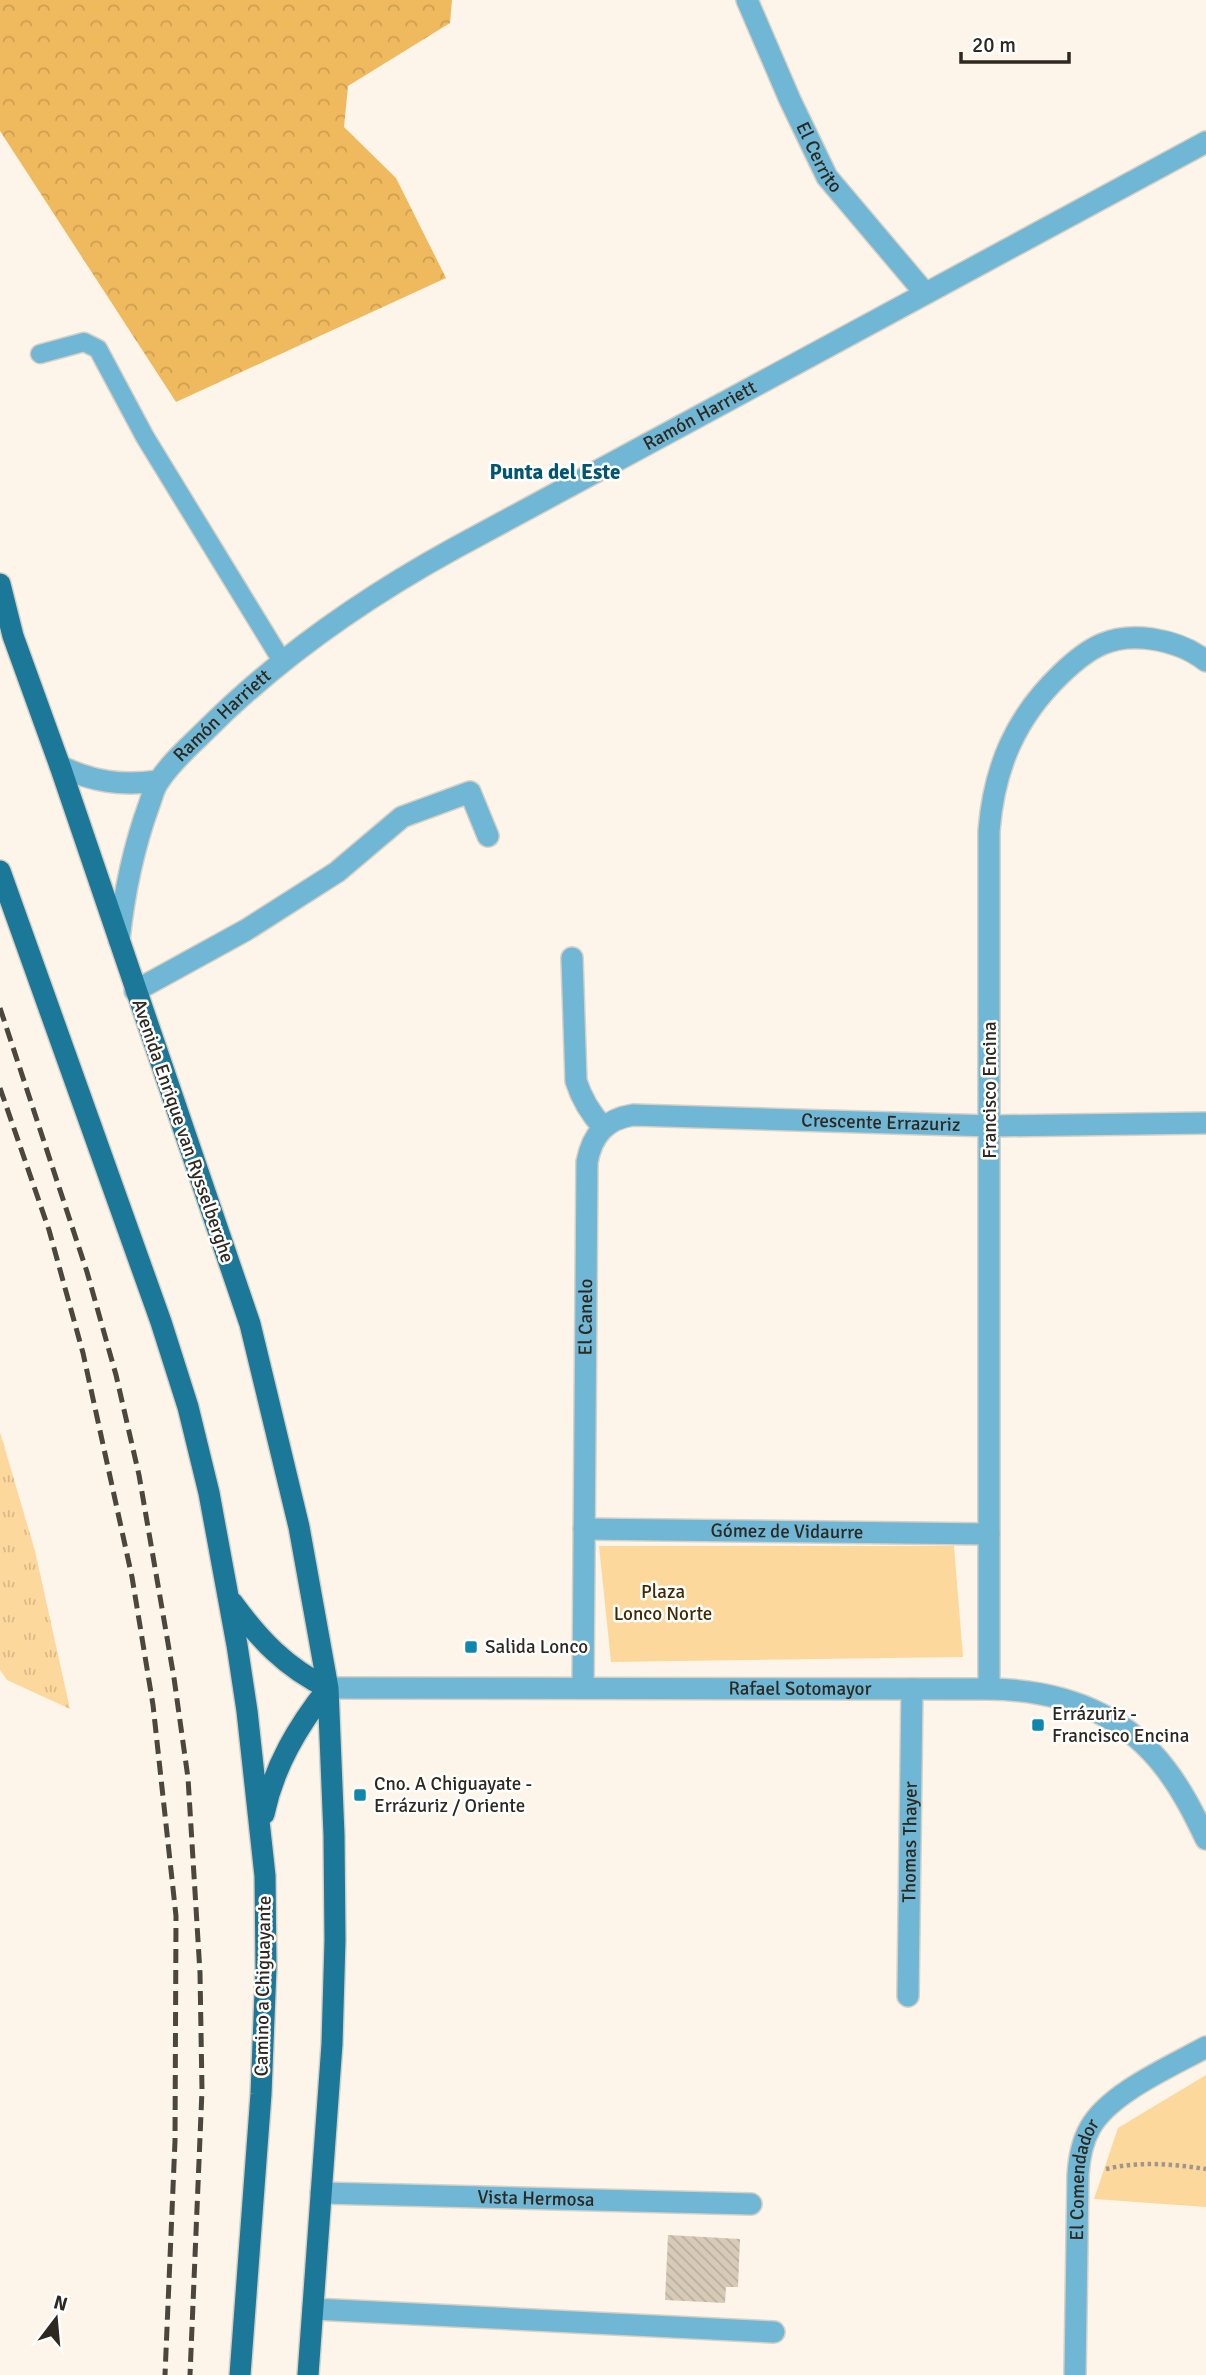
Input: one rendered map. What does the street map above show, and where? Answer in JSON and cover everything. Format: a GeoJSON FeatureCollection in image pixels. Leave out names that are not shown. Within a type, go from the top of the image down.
{"type":"FeatureCollection","features":[{"type":"Feature","properties":{"kind":"main road","name":"Avenida Enrique van Rysselberghe"},"geometry":{"type":"LineString","coordinates":[[0,584],[13,636],[250,1324],[299,1527],[328,1688]]}},
{"type":"Feature","properties":{"kind":"main road"},"geometry":{"type":"LineString","coordinates":[[0,871],[162,1322],[188,1407],[209,1493],[229,1599],[252,1630],[278,1657],[306,1678],[328,1688]]}},
{"type":"Feature","properties":{"kind":"main road","name":"Camino a Chiguayante"},"geometry":{"type":"LineString","coordinates":[[229,1599],[247,1711],[265,1876],[264,2031],[240,2375]]}},
{"type":"Feature","properties":{"kind":"main road"},"geometry":{"type":"LineString","coordinates":[[261,1829],[272,1784],[287,1749],[305,1717],[328,1688]]}},
{"type":"Feature","properties":{"kind":"main road"},"geometry":{"type":"LineString","coordinates":[[308,2375],[332,2044],[334,1835],[328,1688]]}},
{"type":"Feature","properties":{"kind":"street","name":"El Cerrito"},"geometry":{"type":"LineString","coordinates":[[747,0],[827,177],[925,293]]}},
{"type":"Feature","properties":{"kind":"street","name":"Ramón Harriett"},"geometry":{"type":"LineString","coordinates":[[118,941],[129,870],[158,781],[226,710],[282,661],[342,616],[397,580],[1206,142]]}},
{"type":"Feature","properties":{"kind":"street","name":"Francisco Encina"},"geometry":{"type":"LineString","coordinates":[[989,1689],[989,831],[995,788],[1012,740],[1039,695],[1089,649],[1122,638],[1156,639],[1186,649],[1206,661]]}},
{"type":"Feature","properties":{"kind":"street","name":"Ramón Harriett"},"geometry":{"type":"LineString","coordinates":[[60,766],[79,775],[109,782],[138,784],[158,781]]}},
{"type":"Feature","properties":{"kind":"street"},"geometry":{"type":"LineString","coordinates":[[135,991],[246,930],[337,872],[401,817],[470,792],[488,836]]}},
{"type":"Feature","properties":{"kind":"street"},"geometry":{"type":"LineString","coordinates":[[572,958],[576,1081],[590,1113],[603,1127]]}},
{"type":"Feature","properties":{"kind":"street","name":"Crescente Errazuriz"},"geometry":{"type":"LineString","coordinates":[[603,1127],[612,1120],[633,1115],[991,1126],[1206,1124]]}},
{"type":"Feature","properties":{"kind":"street","name":"El Canelo"},"geometry":{"type":"LineString","coordinates":[[583,1688],[587,1162],[594,1137],[603,1127]]}},
{"type":"Feature","properties":{"kind":"street","name":"Gómez de Vidaurre"},"geometry":{"type":"LineString","coordinates":[[584,1529],[989,1534]]}},
{"type":"Feature","properties":{"kind":"street","name":"Rafael Sotomayor"},"geometry":{"type":"LineString","coordinates":[[328,1688],[989,1689],[1042,1692],[1096,1711],[1144,1745],[1164,1766],[1186,1800],[1206,1839]]}},
{"type":"Feature","properties":{"kind":"street","name":"Thomas Thayer"},"geometry":{"type":"LineString","coordinates":[[908,1996],[912,1689]]}},
{"type":"Feature","properties":{"kind":"street","name":"El Comendador"},"geometry":{"type":"LineString","coordinates":[[1075,2375],[1078,2175],[1083,2143],[1099,2115],[1123,2094],[1206,2047]]}},
{"type":"Feature","properties":{"kind":"street","name":"Vista Hermosa"},"geometry":{"type":"LineString","coordinates":[[321,2193],[751,2204]]}},
{"type":"Feature","properties":{"kind":"street"},"geometry":{"type":"LineString","coordinates":[[313,2309],[774,2332]]}},
{"type":"Feature","properties":{"kind":"lane"},"geometry":{"type":"LineString","coordinates":[[40,354],[84,342],[98,349],[145,438],[282,661]]}},
{"type":"Feature","properties":{"kind":"path"},"geometry":{"type":"LineString","coordinates":[[1078,2175],[1119,2166],[1153,2164],[1206,2169]]}},
{"type":"Feature","properties":{"kind":"green space"},"geometry":{"type":"Polygon","coordinates":[[[0,0],[452,0],[450,23],[348,86],[344,127],[396,178],[446,278],[176,402],[0,131],[0,0]]]}},
{"type":"Feature","properties":{"kind":"green space"},"geometry":{"type":"Polygon","coordinates":[[[0,1432],[35,1551],[70,1709],[7,1680],[0,1670],[0,1432]]]}},
{"type":"Feature","properties":{"kind":"green space","name":"Plaza Lonco Norte"},"geometry":{"type":"Polygon","coordinates":[[[599,1546],[954,1546],[963,1657],[611,1662],[599,1546]]]}},
{"type":"Feature","properties":{"kind":"green space"},"geometry":{"type":"Polygon","coordinates":[[[1206,2075],[1206,2207],[1094,2199],[1118,2128],[1206,2075]]]}},
{"type":"Feature","properties":{"kind":"building"},"geometry":{"type":"Polygon","coordinates":[[[668,2235],[740,2239],[738,2287],[726,2287],[725,2303],[665,2300],[668,2235]]]}},
{"type":"Feature","properties":{"kind":"railway"},"geometry":{"type":"LineString","coordinates":[[0,1008],[87,1272],[116,1375],[139,1475],[174,1678],[188,1778],[200,1973],[202,2090],[190,2375]]}},
{"type":"Feature","properties":{"kind":"railway"},"geometry":{"type":"LineString","coordinates":[[0,1088],[49,1230],[83,1353],[132,1577],[153,1705],[176,1916],[175,2141],[165,2375]]}},
{"type":"Feature","properties":{"kind":"place","name":"Salida Lonco"},"geometry":{"type":"Point","coordinates":[471,1647]}},
{"type":"Feature","properties":{"kind":"place","name":"Errázuriz - Francisco Encina"},"geometry":{"type":"Point","coordinates":[1038,1725]}},
{"type":"Feature","properties":{"kind":"place","name":"Cno. A Chiguayate - Errázuriz / Oriente"},"geometry":{"type":"Point","coordinates":[360,1795]}},
{"type":"Feature","properties":{"kind":"district","name":"Punta del Este"},"geometry":{"type":"Point","coordinates":[555,472]}}]}
